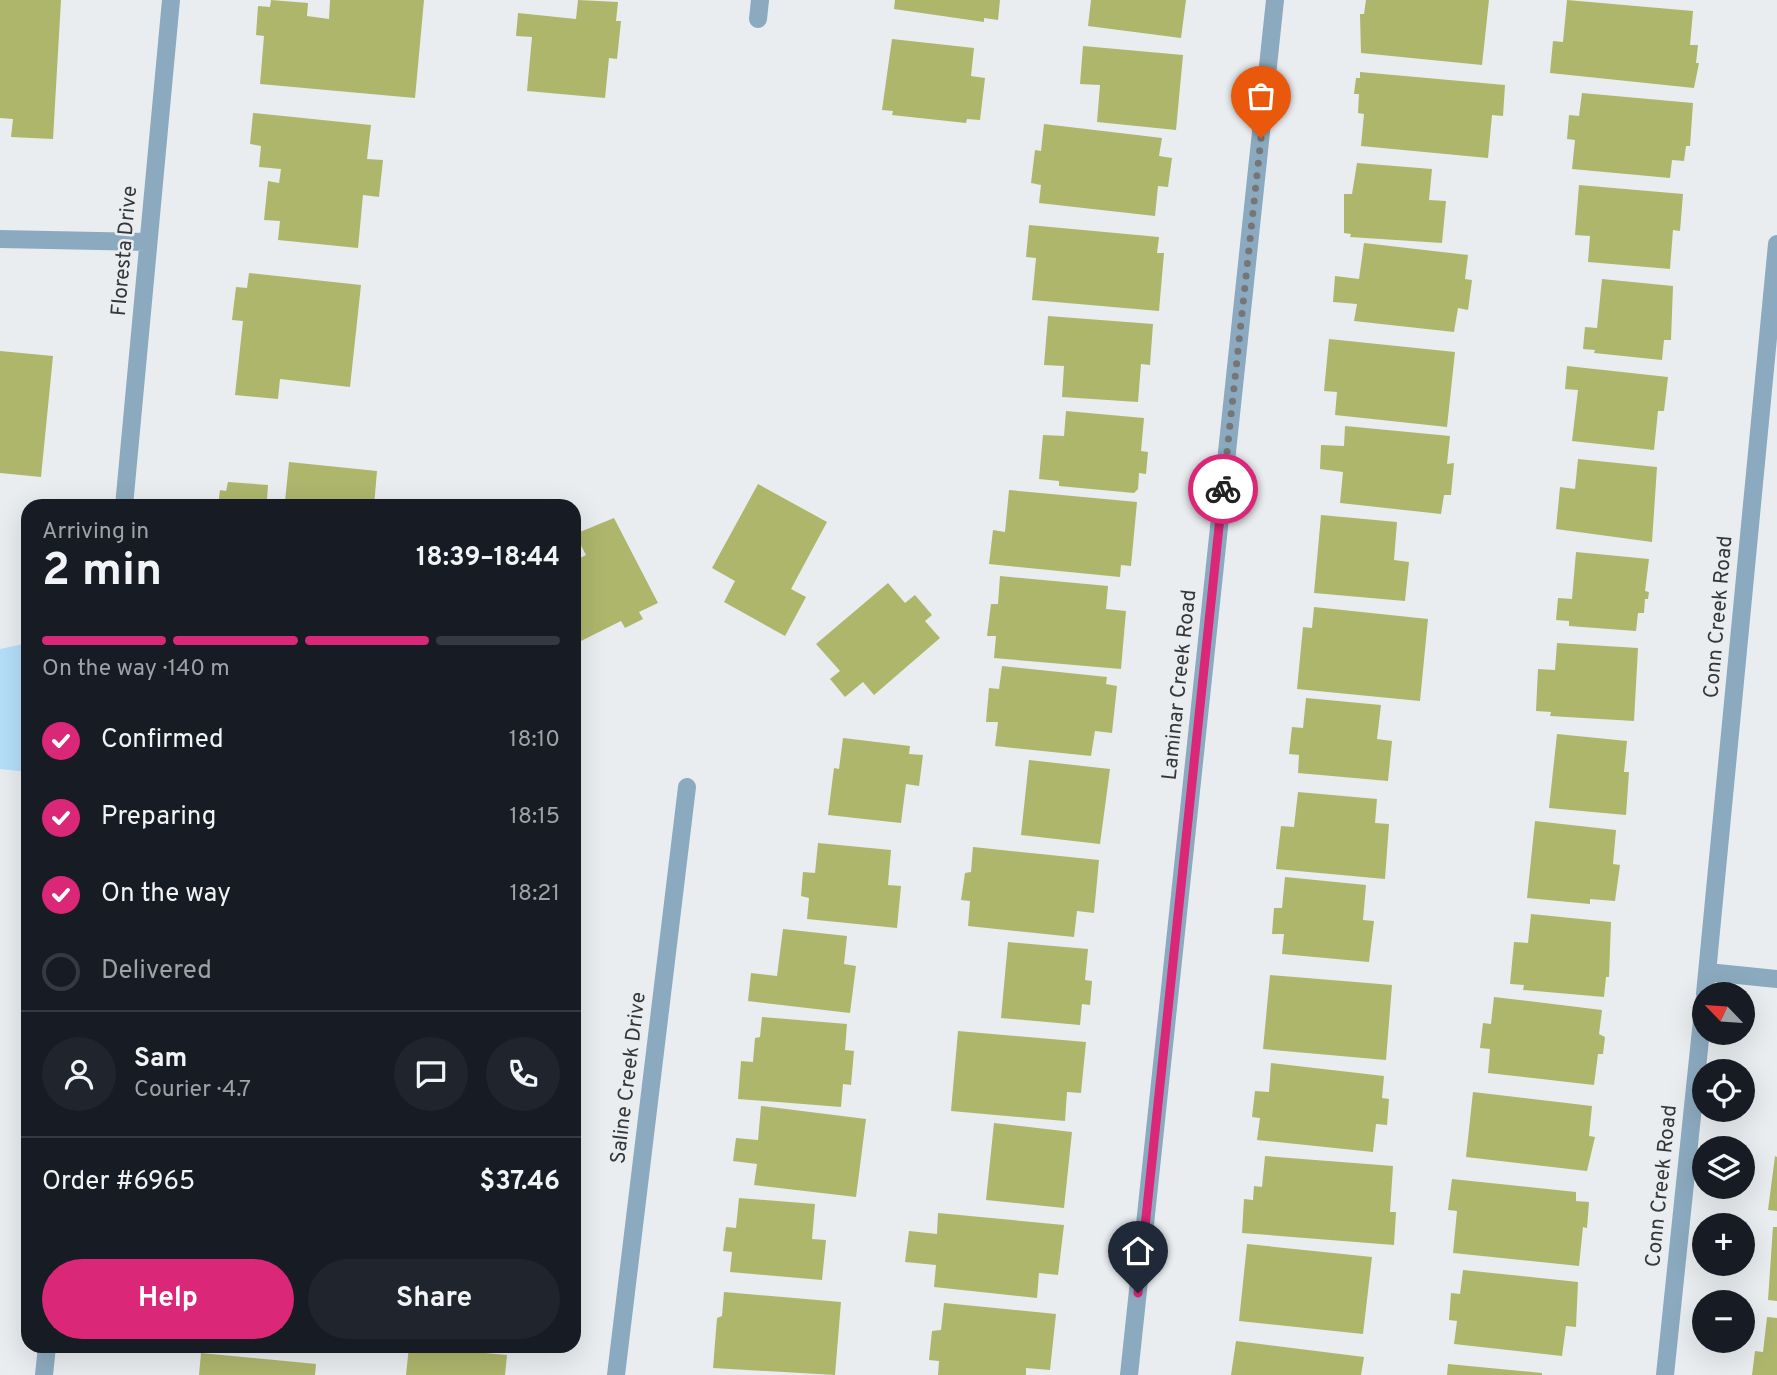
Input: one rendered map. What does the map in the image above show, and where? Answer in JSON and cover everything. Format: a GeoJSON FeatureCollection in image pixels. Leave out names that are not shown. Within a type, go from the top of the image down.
{"type":"FeatureCollection","features":[{"type":"Feature","properties":{"kind":"street","name":"Floresta Drive"},"geometry":{"type":"LineString","coordinates":[[125,499],[171,0]]}},
{"type":"Feature","properties":{"kind":"street"},"geometry":{"type":"LineString","coordinates":[[758,19],[760,0]]}},
{"type":"Feature","properties":{"kind":"street","name":"Laminar Creek Road"},"geometry":{"type":"LineString","coordinates":[[1129,1375],[1275,0]]}},
{"type":"Feature","properties":{"kind":"street"},"geometry":{"type":"LineString","coordinates":[[0,239],[148,242]]}},
{"type":"Feature","properties":{"kind":"street","name":"Conn Creek Road"},"geometry":{"type":"LineString","coordinates":[[1707,982],[1777,244]]}},
{"type":"Feature","properties":{"kind":"street","name":"Saline Creek Drive"},"geometry":{"type":"LineString","coordinates":[[616,1375],[687,787]]}},
{"type":"Feature","properties":{"kind":"street"},"geometry":{"type":"LineString","coordinates":[[1708,972],[1777,979]]}},
{"type":"Feature","properties":{"kind":"street","name":"Conn Creek Road"},"geometry":{"type":"LineString","coordinates":[[1665,1375],[1699,1045]]}},
{"type":"Feature","properties":{"kind":"street"},"geometry":{"type":"LineString","coordinates":[[44,1375],[46,1353]]}},
{"type":"Feature","properties":{"kind":"shaded area"},"geometry":{"type":"Polygon","coordinates":[[[21,644],[21,771],[0,769],[0,649],[21,644]]]}},
{"type":"Feature","properties":{"kind":"building"},"geometry":{"type":"Polygon","coordinates":[[[0,0],[61,0],[53,139],[11,137],[13,119],[0,118],[0,0]]]}},
{"type":"Feature","properties":{"kind":"building"},"geometry":{"type":"Polygon","coordinates":[[[271,0],[308,3],[307,16],[329,19],[330,0],[424,0],[415,98],[260,84],[264,36],[256,35],[258,6],[270,7],[271,0]]]}},
{"type":"Feature","properties":{"kind":"building"},"geometry":{"type":"Polygon","coordinates":[[[578,0],[618,2],[616,21],[621,21],[617,59],[609,58],[605,98],[527,91],[532,37],[516,36],[518,13],[576,19],[578,0]]]}},
{"type":"Feature","properties":{"kind":"building"},"geometry":{"type":"Polygon","coordinates":[[[895,0],[1000,0],[998,20],[984,18],[984,22],[894,9],[895,0]]]}},
{"type":"Feature","properties":{"kind":"building"},"geometry":{"type":"Polygon","coordinates":[[[1091,0],[1186,0],[1181,38],[1088,26],[1091,0]]]}},
{"type":"Feature","properties":{"kind":"building"},"geometry":{"type":"Polygon","coordinates":[[[1366,0],[1489,0],[1482,65],[1361,53],[1360,14],[1364,14],[1366,0]]]}},
{"type":"Feature","properties":{"kind":"building"},"geometry":{"type":"Polygon","coordinates":[[[1567,0],[1693,11],[1690,45],[1698,45],[1696,63],[1699,63],[1694,88],[1550,73],[1553,41],[1563,42],[1567,0]]]}},
{"type":"Feature","properties":{"kind":"building"},"geometry":{"type":"Polygon","coordinates":[[[892,39],[974,48],[971,76],[985,78],[980,120],[967,119],[966,123],[892,115],[893,111],[882,110],[892,39]]]}},
{"type":"Feature","properties":{"kind":"building"},"geometry":{"type":"Polygon","coordinates":[[[1083,46],[1183,55],[1176,130],[1097,122],[1100,85],[1080,84],[1083,46]]]}},
{"type":"Feature","properties":{"kind":"building"},"geometry":{"type":"Polygon","coordinates":[[[1360,72],[1505,85],[1503,116],[1492,115],[1488,158],[1361,146],[1364,114],[1358,113],[1359,94],[1354,94],[1356,78],[1360,78],[1360,72]]]}},
{"type":"Feature","properties":{"kind":"building"},"geometry":{"type":"Polygon","coordinates":[[[1582,93],[1693,103],[1690,146],[1686,146],[1684,161],[1672,160],[1670,178],[1572,169],[1575,140],[1567,139],[1569,115],[1579,116],[1582,93]]]}},
{"type":"Feature","properties":{"kind":"building"},"geometry":{"type":"Polygon","coordinates":[[[253,113],[371,125],[367,159],[383,160],[379,197],[363,195],[358,248],[278,240],[280,221],[264,220],[268,181],[279,183],[281,169],[259,167],[261,146],[250,144],[253,113]]]}},
{"type":"Feature","properties":{"kind":"building"},"geometry":{"type":"Polygon","coordinates":[[[1044,124],[1162,138],[1159,156],[1172,158],[1168,187],[1158,186],[1155,216],[1039,203],[1041,185],[1031,183],[1035,150],[1041,151],[1044,124]]]}},
{"type":"Feature","properties":{"kind":"building"},"geometry":{"type":"Polygon","coordinates":[[[1357,163],[1432,169],[1429,200],[1446,201],[1442,243],[1350,237],[1351,234],[1344,233],[1344,194],[1352,194],[1357,163]]]}},
{"type":"Feature","properties":{"kind":"building"},"geometry":{"type":"Polygon","coordinates":[[[1579,185],[1683,194],[1680,231],[1673,230],[1670,269],[1588,262],[1590,236],[1575,235],[1579,185]]]}},
{"type":"Feature","properties":{"kind":"building"},"geometry":{"type":"Polygon","coordinates":[[[1029,225],[1159,237],[1157,253],[1164,253],[1159,311],[1032,300],[1036,258],[1026,257],[1029,225]]]}},
{"type":"Feature","properties":{"kind":"building"},"geometry":{"type":"Polygon","coordinates":[[[1364,243],[1468,255],[1465,279],[1472,280],[1468,310],[1458,308],[1454,332],[1354,321],[1357,304],[1333,302],[1335,276],[1359,279],[1364,243]]]}},
{"type":"Feature","properties":{"kind":"building"},"geometry":{"type":"Polygon","coordinates":[[[249,273],[361,285],[350,387],[280,379],[278,399],[235,395],[243,321],[232,320],[236,287],[247,288],[249,273]]]}},
{"type":"Feature","properties":{"kind":"building"},"geometry":{"type":"Polygon","coordinates":[[[1602,279],[1673,286],[1671,340],[1664,340],[1662,360],[1594,353],[1595,350],[1583,349],[1585,327],[1597,328],[1602,279]]]}},
{"type":"Feature","properties":{"kind":"building"},"geometry":{"type":"Polygon","coordinates":[[[1048,316],[1153,324],[1150,365],[1141,364],[1138,402],[1062,397],[1064,366],[1044,365],[1048,316]]]}},
{"type":"Feature","properties":{"kind":"building"},"geometry":{"type":"Polygon","coordinates":[[[1329,339],[1455,352],[1447,427],[1335,415],[1337,392],[1324,391],[1329,339]]]}},
{"type":"Feature","properties":{"kind":"building"},"geometry":{"type":"Polygon","coordinates":[[[0,351],[53,356],[41,477],[0,473],[0,351]]]}},
{"type":"Feature","properties":{"kind":"building"},"geometry":{"type":"Polygon","coordinates":[[[1567,366],[1668,377],[1664,411],[1658,411],[1654,450],[1572,441],[1578,390],[1565,389],[1567,366]]]}},
{"type":"Feature","properties":{"kind":"building"},"geometry":{"type":"Polygon","coordinates":[[[1066,411],[1144,418],[1141,451],[1148,452],[1146,474],[1139,473],[1138,489],[1134,493],[1059,486],[1059,481],[1039,479],[1043,435],[1064,436],[1066,411]]]}},
{"type":"Feature","properties":{"kind":"building"},"geometry":{"type":"Polygon","coordinates":[[[1345,426],[1450,436],[1447,464],[1454,463],[1451,495],[1444,495],[1441,514],[1340,503],[1343,472],[1320,469],[1321,445],[1344,446],[1345,426]]]}},
{"type":"Feature","properties":{"kind":"building"},"geometry":{"type":"Polygon","coordinates":[[[1578,459],[1657,467],[1652,542],[1556,529],[1560,487],[1575,489],[1578,459]]]}},
{"type":"Feature","properties":{"kind":"building"},"geometry":{"type":"Polygon","coordinates":[[[289,462],[377,471],[375,499],[285,499],[289,462]]]}},
{"type":"Feature","properties":{"kind":"building"},"geometry":{"type":"Polygon","coordinates":[[[228,482],[268,485],[267,499],[219,499],[220,490],[226,491],[228,482]]]}},
{"type":"Feature","properties":{"kind":"building"},"geometry":{"type":"Polygon","coordinates":[[[758,484],[827,522],[791,589],[806,597],[785,636],[724,602],[735,581],[712,568],[758,484]]]}},
{"type":"Feature","properties":{"kind":"building"},"geometry":{"type":"Polygon","coordinates":[[[1009,490],[1137,502],[1131,566],[1121,565],[1120,577],[989,564],[993,530],[1005,532],[1009,490]]]}},
{"type":"Feature","properties":{"kind":"building"},"geometry":{"type":"Polygon","coordinates":[[[1321,515],[1397,522],[1394,560],[1409,562],[1405,601],[1314,593],[1321,515]]]}},
{"type":"Feature","properties":{"kind":"building"},"geometry":{"type":"Polygon","coordinates":[[[614,518],[658,603],[639,612],[643,619],[625,628],[621,621],[581,641],[581,558],[586,555],[581,545],[581,532],[614,518]]]}},
{"type":"Feature","properties":{"kind":"building"},"geometry":{"type":"Polygon","coordinates":[[[1576,552],[1649,559],[1645,591],[1649,592],[1648,599],[1645,599],[1644,613],[1638,613],[1636,631],[1569,626],[1569,621],[1556,620],[1558,598],[1572,599],[1576,552]]]}},
{"type":"Feature","properties":{"kind":"building"},"geometry":{"type":"Polygon","coordinates":[[[1000,576],[1108,586],[1106,609],[1126,611],[1121,669],[994,658],[996,636],[987,636],[991,604],[998,604],[1000,576]]]}},
{"type":"Feature","properties":{"kind":"building"},"geometry":{"type":"Polygon","coordinates":[[[888,583],[905,603],[915,595],[932,615],[925,621],[940,638],[874,695],[863,682],[845,697],[830,679],[840,671],[816,644],[888,583]]]}},
{"type":"Feature","properties":{"kind":"building"},"geometry":{"type":"Polygon","coordinates":[[[1314,607],[1428,619],[1420,701],[1297,689],[1303,627],[1312,628],[1314,607]]]}},
{"type":"Feature","properties":{"kind":"building"},"geometry":{"type":"Polygon","coordinates":[[[1557,643],[1638,648],[1634,721],[1550,716],[1551,712],[1536,711],[1538,669],[1555,670],[1557,643]]]}},
{"type":"Feature","properties":{"kind":"building"},"geometry":{"type":"Polygon","coordinates":[[[1002,666],[1107,677],[1106,684],[1117,686],[1112,733],[1095,731],[1091,756],[995,746],[998,722],[986,722],[989,688],[999,689],[1002,666]]]}},
{"type":"Feature","properties":{"kind":"building"},"geometry":{"type":"Polygon","coordinates":[[[1306,698],[1381,705],[1377,739],[1392,741],[1388,781],[1298,773],[1299,755],[1289,754],[1292,727],[1303,728],[1306,698]]]}},
{"type":"Feature","properties":{"kind":"building"},"geometry":{"type":"Polygon","coordinates":[[[1557,734],[1627,741],[1624,772],[1629,772],[1626,815],[1549,808],[1557,734]]]}},
{"type":"Feature","properties":{"kind":"building"},"geometry":{"type":"Polygon","coordinates":[[[843,738],[910,746],[909,754],[923,755],[919,786],[906,784],[901,823],[828,815],[834,768],[839,769],[843,738]]]}},
{"type":"Feature","properties":{"kind":"building"},"geometry":{"type":"Polygon","coordinates":[[[1029,760],[1110,769],[1100,844],[1021,835],[1029,760]]]}},
{"type":"Feature","properties":{"kind":"building"},"geometry":{"type":"Polygon","coordinates":[[[1298,792],[1377,799],[1375,823],[1389,824],[1385,879],[1276,869],[1281,826],[1294,827],[1298,792]]]}},
{"type":"Feature","properties":{"kind":"building"},"geometry":{"type":"Polygon","coordinates":[[[1535,821],[1616,830],[1613,864],[1620,865],[1615,901],[1590,899],[1590,904],[1527,898],[1535,821]]]}},
{"type":"Feature","properties":{"kind":"building"},"geometry":{"type":"Polygon","coordinates":[[[818,843],[891,850],[888,885],[901,886],[897,928],[807,919],[809,898],[801,896],[803,872],[815,873],[818,843]]]}},
{"type":"Feature","properties":{"kind":"building"},"geometry":{"type":"Polygon","coordinates":[[[973,847],[1099,860],[1094,913],[1077,911],[1074,937],[968,926],[970,901],[961,900],[965,873],[971,872],[973,847]]]}},
{"type":"Feature","properties":{"kind":"building"},"geometry":{"type":"Polygon","coordinates":[[[1285,877],[1366,885],[1363,920],[1374,921],[1369,962],[1282,954],[1284,934],[1272,934],[1274,908],[1282,908],[1285,877]]]}},
{"type":"Feature","properties":{"kind":"building"},"geometry":{"type":"Polygon","coordinates":[[[1531,914],[1611,922],[1609,977],[1606,977],[1604,997],[1523,990],[1524,985],[1510,984],[1514,942],[1528,943],[1531,914]]]}},
{"type":"Feature","properties":{"kind":"building"},"geometry":{"type":"Polygon","coordinates":[[[783,929],[847,936],[844,964],[856,966],[850,1013],[748,1001],[751,973],[777,976],[783,929]]]}},
{"type":"Feature","properties":{"kind":"building"},"geometry":{"type":"Polygon","coordinates":[[[1008,942],[1088,949],[1085,980],[1092,981],[1090,1005],[1082,1004],[1080,1025],[1001,1018],[1008,942]]]}},
{"type":"Feature","properties":{"kind":"building"},"geometry":{"type":"Polygon","coordinates":[[[1270,975],[1392,985],[1386,1060],[1263,1049],[1270,975]]]}},
{"type":"Feature","properties":{"kind":"building"},"geometry":{"type":"Polygon","coordinates":[[[1494,997],[1602,1010],[1599,1034],[1605,1037],[1603,1054],[1598,1054],[1594,1085],[1488,1073],[1490,1049],[1480,1048],[1483,1023],[1491,1024],[1494,997]]]}},
{"type":"Feature","properties":{"kind":"building"},"geometry":{"type":"Polygon","coordinates":[[[762,1017],[847,1024],[845,1050],[854,1051],[851,1085],[843,1084],[841,1107],[738,1099],[741,1061],[753,1062],[755,1038],[760,1037],[762,1017]]]}},
{"type":"Feature","properties":{"kind":"building"},"geometry":{"type":"Polygon","coordinates":[[[958,1031],[1086,1042],[1081,1093],[1067,1092],[1065,1121],[951,1111],[958,1031]]]}},
{"type":"Feature","properties":{"kind":"building"},"geometry":{"type":"Polygon","coordinates":[[[1271,1063],[1384,1076],[1382,1098],[1389,1099],[1387,1125],[1376,1124],[1373,1152],[1257,1140],[1260,1118],[1252,1117],[1255,1091],[1269,1092],[1271,1063]]]}},
{"type":"Feature","properties":{"kind":"building"},"geometry":{"type":"Polygon","coordinates":[[[1473,1092],[1592,1106],[1589,1136],[1595,1137],[1587,1171],[1466,1157],[1473,1092]]]}},
{"type":"Feature","properties":{"kind":"building"},"geometry":{"type":"Polygon","coordinates":[[[761,1106],[866,1119],[856,1197],[754,1185],[757,1164],[733,1161],[736,1138],[758,1140],[761,1106]]]}},
{"type":"Feature","properties":{"kind":"building"},"geometry":{"type":"Polygon","coordinates":[[[994,1123],[1072,1132],[1064,1208],[986,1200],[994,1123]]]}},
{"type":"Feature","properties":{"kind":"building"},"geometry":{"type":"Polygon","coordinates":[[[1265,1156],[1393,1166],[1390,1212],[1396,1212],[1394,1245],[1242,1233],[1244,1199],[1253,1200],[1254,1186],[1262,1187],[1265,1156]]]}},
{"type":"Feature","properties":{"kind":"building"},"geometry":{"type":"Polygon","coordinates":[[[1775,1156],[1777,1157],[1777,1211],[1768,1210],[1775,1156]]]}},
{"type":"Feature","properties":{"kind":"building"},"geometry":{"type":"Polygon","coordinates":[[[1452,1179],[1576,1192],[1576,1201],[1589,1202],[1579,1266],[1453,1253],[1457,1211],[1448,1210],[1452,1179]]]}},
{"type":"Feature","properties":{"kind":"building"},"geometry":{"type":"Polygon","coordinates":[[[739,1198],[815,1204],[812,1239],[826,1240],[822,1280],[730,1272],[732,1252],[723,1251],[726,1227],[736,1228],[739,1198]]]}},
{"type":"Feature","properties":{"kind":"building"},"geometry":{"type":"Polygon","coordinates":[[[938,1213],[1064,1225],[1058,1275],[1039,1273],[1037,1298],[934,1287],[936,1265],[905,1262],[909,1231],[937,1234],[938,1213]]]}},
{"type":"Feature","properties":{"kind":"building"},"geometry":{"type":"Polygon","coordinates":[[[1773,1227],[1777,1227],[1777,1301],[1768,1300],[1773,1227]]]}},
{"type":"Feature","properties":{"kind":"building"},"geometry":{"type":"Polygon","coordinates":[[[1247,1244],[1372,1257],[1363,1334],[1239,1321],[1247,1244]]]}},
{"type":"Feature","properties":{"kind":"building"},"geometry":{"type":"Polygon","coordinates":[[[1463,1270],[1578,1282],[1576,1327],[1566,1326],[1562,1356],[1454,1344],[1457,1321],[1449,1320],[1451,1293],[1460,1294],[1463,1270]]]}},
{"type":"Feature","properties":{"kind":"building"},"geometry":{"type":"Polygon","coordinates":[[[724,1292],[841,1302],[835,1375],[713,1368],[717,1318],[722,1316],[724,1292]]]}},
{"type":"Feature","properties":{"kind":"building"},"geometry":{"type":"Polygon","coordinates":[[[944,1303],[1056,1314],[1050,1370],[1026,1368],[1026,1375],[938,1375],[939,1361],[929,1360],[932,1331],[941,1330],[944,1303]]]}},
{"type":"Feature","properties":{"kind":"building"},"geometry":{"type":"Polygon","coordinates":[[[1767,1317],[1777,1318],[1777,1375],[1752,1375],[1755,1351],[1763,1352],[1767,1317]]]}},
{"type":"Feature","properties":{"kind":"building"},"geometry":{"type":"Polygon","coordinates":[[[1236,1341],[1364,1357],[1361,1375],[1231,1375],[1236,1341]]]}},
{"type":"Feature","properties":{"kind":"building"},"geometry":{"type":"Polygon","coordinates":[[[201,1353],[316,1364],[315,1375],[199,1375],[201,1353]]]}},
{"type":"Feature","properties":{"kind":"building"},"geometry":{"type":"Polygon","coordinates":[[[408,1353],[507,1355],[505,1375],[406,1375],[408,1353]]]}},
{"type":"Feature","properties":{"kind":"building"},"geometry":{"type":"Polygon","coordinates":[[[1448,1364],[1542,1373],[1542,1375],[1447,1375],[1448,1364]]]}},
{"type":"Feature","properties":{"kind":"way so far"},"geometry":{"type":"LineString","coordinates":[[1223,489],[1261,138]]}},
{"type":"Feature","properties":{"kind":"route"},"geometry":{"type":"LineString","coordinates":[[1138,1293],[1223,489]]}}]}
